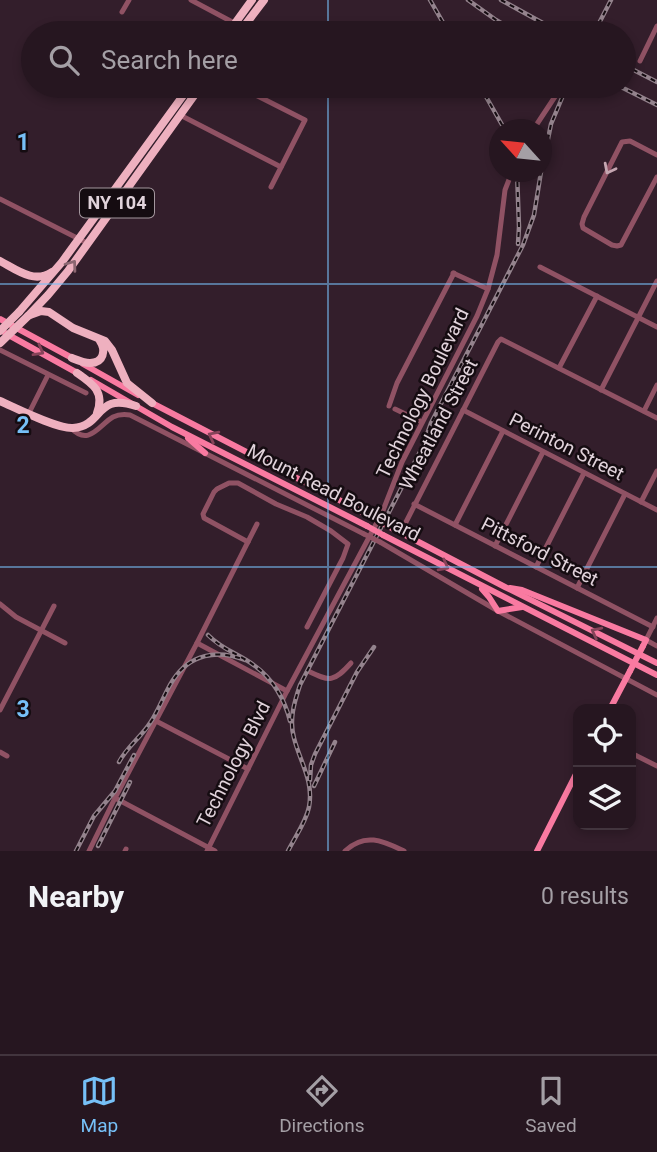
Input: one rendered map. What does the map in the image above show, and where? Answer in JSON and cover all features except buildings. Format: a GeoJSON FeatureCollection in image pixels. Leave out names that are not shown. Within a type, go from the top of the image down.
{"type":"FeatureCollection","features":[{"type":"Feature","properties":{"kind":"highway"},"geometry":{"type":"LineString","coordinates":[[242,21],[252,0]]}},
{"type":"Feature","properties":{"kind":"highway"},"geometry":{"type":"LineString","coordinates":[[245,21],[264,0]]}},
{"type":"Feature","properties":{"kind":"highway","name":"NY 104"},"geometry":{"type":"LineString","coordinates":[[0,330],[55,286],[182,98]]}},
{"type":"Feature","properties":{"kind":"highway","name":"NY 104"},"geometry":{"type":"LineString","coordinates":[[0,343],[30,301],[83,241],[192,98]]}},
{"type":"Feature","properties":{"kind":"highway"},"geometry":{"type":"LineString","coordinates":[[0,261],[30,279],[33,285],[30,301]]}},
{"type":"Feature","properties":{"kind":"highway"},"geometry":{"type":"LineString","coordinates":[[24,274],[40,278],[58,268]]}},
{"type":"Feature","properties":{"kind":"highway"},"geometry":{"type":"LineString","coordinates":[[55,286],[50,304],[56,315]]}},
{"type":"Feature","properties":{"kind":"highway"},"geometry":{"type":"LineString","coordinates":[[23,314],[47,312],[74,328],[105,341],[125,380],[152,403]]}},
{"type":"Feature","properties":{"kind":"highway"},"geometry":{"type":"LineString","coordinates":[[72,358],[90,363],[100,360],[104,348],[94,337]]}},
{"type":"Feature","properties":{"kind":"highway"},"geometry":{"type":"LineString","coordinates":[[77,373],[91,383],[100,395],[99,406],[93,418]]}},
{"type":"Feature","properties":{"kind":"highway"},"geometry":{"type":"LineString","coordinates":[[0,401],[58,426],[71,428],[84,425],[112,402],[136,406]]}},
{"type":"Feature","properties":{"kind":"main road","name":"Mount Read Boulevard"},"geometry":{"type":"LineString","coordinates":[[0,319],[152,403],[657,663]]}},
{"type":"Feature","properties":{"kind":"main road","name":"Mount Read Boulevard"},"geometry":{"type":"LineString","coordinates":[[0,330],[172,427],[657,675]]}},
{"type":"Feature","properties":{"kind":"main road"},"geometry":{"type":"LineString","coordinates":[[172,427],[205,453]]}},
{"type":"Feature","properties":{"kind":"main road"},"geometry":{"type":"LineString","coordinates":[[469,579],[484,590],[498,611],[523,607]]}},
{"type":"Feature","properties":{"kind":"main road"},"geometry":{"type":"LineString","coordinates":[[505,587],[522,590],[644,643],[613,704]]}},
{"type":"Feature","properties":{"kind":"main road"},"geometry":{"type":"LineString","coordinates":[[537,851],[573,781]]}},
{"type":"Feature","properties":{"kind":"street"},"geometry":{"type":"LineString","coordinates":[[122,12],[128,0]]}},
{"type":"Feature","properties":{"kind":"street"},"geometry":{"type":"LineString","coordinates":[[191,0],[227,21]]}},
{"type":"Feature","properties":{"kind":"street"},"geometry":{"type":"LineString","coordinates":[[640,61],[657,26]]}},
{"type":"Feature","properties":{"kind":"street"},"geometry":{"type":"LineString","coordinates":[[262,98],[305,120],[271,187]]}},
{"type":"Feature","properties":{"kind":"street"},"geometry":{"type":"LineString","coordinates":[[540,119],[554,98]]}},
{"type":"Feature","properties":{"kind":"street"},"geometry":{"type":"LineString","coordinates":[[180,115],[281,167]]}},
{"type":"Feature","properties":{"kind":"street"},"geometry":{"type":"LineString","coordinates":[[657,155],[629,141],[622,142],[584,217],[583,228],[612,245],[621,245],[657,177]]}},
{"type":"Feature","properties":{"kind":"street","name":"Technology Boulevard"},"geometry":{"type":"LineString","coordinates":[[287,691],[382,513],[402,462],[477,316],[497,255],[508,182]]}},
{"type":"Feature","properties":{"kind":"street"},"geometry":{"type":"LineString","coordinates":[[0,199],[83,241]]}},
{"type":"Feature","properties":{"kind":"street"},"geometry":{"type":"LineString","coordinates":[[540,267],[657,327]]}},
{"type":"Feature","properties":{"kind":"street"},"geometry":{"type":"LineString","coordinates":[[422,422],[392,407],[397,383],[452,272],[488,289]]}},
{"type":"Feature","properties":{"kind":"street"},"geometry":{"type":"LineString","coordinates":[[601,390],[657,281]]}},
{"type":"Feature","properties":{"kind":"street"},"geometry":{"type":"LineString","coordinates":[[597,296],[559,368],[657,418]]}},
{"type":"Feature","properties":{"kind":"street","name":"Wheatland Street"},"geometry":{"type":"LineString","coordinates":[[405,524],[501,339],[559,368]]}},
{"type":"Feature","properties":{"kind":"street"},"geometry":{"type":"LineString","coordinates":[[0,350],[86,393]]}},
{"type":"Feature","properties":{"kind":"street"},"geometry":{"type":"LineString","coordinates":[[29,413],[48,375]]}},
{"type":"Feature","properties":{"kind":"street"},"geometry":{"type":"LineString","coordinates":[[643,411],[657,385]]}},
{"type":"Feature","properties":{"kind":"street","name":"Perinton Street"},"geometry":{"type":"LineString","coordinates":[[463,410],[657,510]]}},
{"type":"Feature","properties":{"kind":"street","name":"Mount Read Boulevard"},"geometry":{"type":"LineString","coordinates":[[71,428],[78,434],[90,434],[99,430],[113,417],[125,414],[135,417],[380,542],[498,611],[657,695]]}},
{"type":"Feature","properties":{"kind":"street"},"geometry":{"type":"LineString","coordinates":[[455,525],[503,431]]}},
{"type":"Feature","properties":{"kind":"street"},"geometry":{"type":"LineString","coordinates":[[495,546],[543,452]]}},
{"type":"Feature","properties":{"kind":"street"},"geometry":{"type":"LineString","coordinates":[[641,502],[657,471]]}},
{"type":"Feature","properties":{"kind":"street"},"geometry":{"type":"LineString","coordinates":[[536,567],[584,473]]}},
{"type":"Feature","properties":{"kind":"street"},"geometry":{"type":"LineString","coordinates":[[248,542],[204,518],[203,514],[214,492],[229,483],[238,483],[288,510],[307,517],[348,544],[307,627]]}},
{"type":"Feature","properties":{"kind":"street"},"geometry":{"type":"LineString","coordinates":[[577,588],[625,494]]}},
{"type":"Feature","properties":{"kind":"street","name":"Pittsford Street"},"geometry":{"type":"LineString","coordinates":[[414,504],[653,626]]}},
{"type":"Feature","properties":{"kind":"street"},"geometry":{"type":"LineString","coordinates":[[89,851],[257,524]]}},
{"type":"Feature","properties":{"kind":"street"},"geometry":{"type":"LineString","coordinates":[[0,604],[16,617],[65,643]]}},
{"type":"Feature","properties":{"kind":"street"},"geometry":{"type":"LineString","coordinates":[[0,710],[54,606]]}},
{"type":"Feature","properties":{"kind":"street"},"geometry":{"type":"LineString","coordinates":[[657,618],[644,643],[657,646]]}},
{"type":"Feature","properties":{"kind":"street"},"geometry":{"type":"LineString","coordinates":[[197,643],[287,691]]}},
{"type":"Feature","properties":{"kind":"street"},"geometry":{"type":"LineString","coordinates":[[308,671],[323,679],[333,679],[341,675],[351,663]]}},
{"type":"Feature","properties":{"kind":"street"},"geometry":{"type":"LineString","coordinates":[[0,687],[8,694]]}},
{"type":"Feature","properties":{"kind":"street","name":"Technology Blvd"},"geometry":{"type":"LineString","coordinates":[[208,849],[287,691]]}},
{"type":"Feature","properties":{"kind":"street"},"geometry":{"type":"LineString","coordinates":[[156,721],[248,769]]}},
{"type":"Feature","properties":{"kind":"street"},"geometry":{"type":"LineString","coordinates":[[0,752],[7,756]]}},
{"type":"Feature","properties":{"kind":"street"},"geometry":{"type":"LineString","coordinates":[[636,756],[657,766]]}},
{"type":"Feature","properties":{"kind":"street"},"geometry":{"type":"LineString","coordinates":[[115,798],[215,851]]}},
{"type":"Feature","properties":{"kind":"street"},"geometry":{"type":"LineString","coordinates":[[345,851],[359,841],[371,839],[386,842],[404,851]]}},
{"type":"Feature","properties":{"kind":"railway"},"geometry":{"type":"LineString","coordinates":[[430,0],[442,21]]}},
{"type":"Feature","properties":{"kind":"railway"},"geometry":{"type":"LineString","coordinates":[[468,0],[498,21]]}},
{"type":"Feature","properties":{"kind":"railway"},"geometry":{"type":"LineString","coordinates":[[501,0],[539,21]]}},
{"type":"Feature","properties":{"kind":"railway"},"geometry":{"type":"LineString","coordinates":[[600,21],[611,0]]}},
{"type":"Feature","properties":{"kind":"railway"},"geometry":{"type":"LineString","coordinates":[[636,71],[657,82]]}},
{"type":"Feature","properties":{"kind":"railway"},"geometry":{"type":"LineString","coordinates":[[636,94],[657,105]]}},
{"type":"Feature","properties":{"kind":"railway"},"geometry":{"type":"LineString","coordinates":[[487,98],[499,119]]}},
{"type":"Feature","properties":{"kind":"railway"},"geometry":{"type":"LineString","coordinates":[[552,122],[562,98]]}},
{"type":"Feature","properties":{"kind":"railway"},"geometry":{"type":"LineString","coordinates":[[517,182],[518,244]]}},
{"type":"Feature","properties":{"kind":"railway"},"geometry":{"type":"LineString","coordinates":[[288,851],[305,818],[310,798],[308,780],[292,725],[300,685],[523,245],[534,215],[539,182]]}},
{"type":"Feature","properties":{"kind":"railway"},"geometry":{"type":"LineString","coordinates":[[208,635],[267,677],[285,705],[290,721]]}},
{"type":"Feature","properties":{"kind":"railway"},"geometry":{"type":"LineString","coordinates":[[310,780],[315,754],[357,672],[374,647]]}},
{"type":"Feature","properties":{"kind":"railway"},"geometry":{"type":"LineString","coordinates":[[119,762],[150,723],[173,680],[187,664],[214,655],[245,660]]}},
{"type":"Feature","properties":{"kind":"railway"},"geometry":{"type":"LineString","coordinates":[[314,786],[335,742]]}},
{"type":"Feature","properties":{"kind":"railway"},"geometry":{"type":"LineString","coordinates":[[76,851],[94,816],[115,791],[134,755]]}},
{"type":"Feature","properties":{"kind":"railway"},"geometry":{"type":"LineString","coordinates":[[98,846],[130,782]]}}]}
